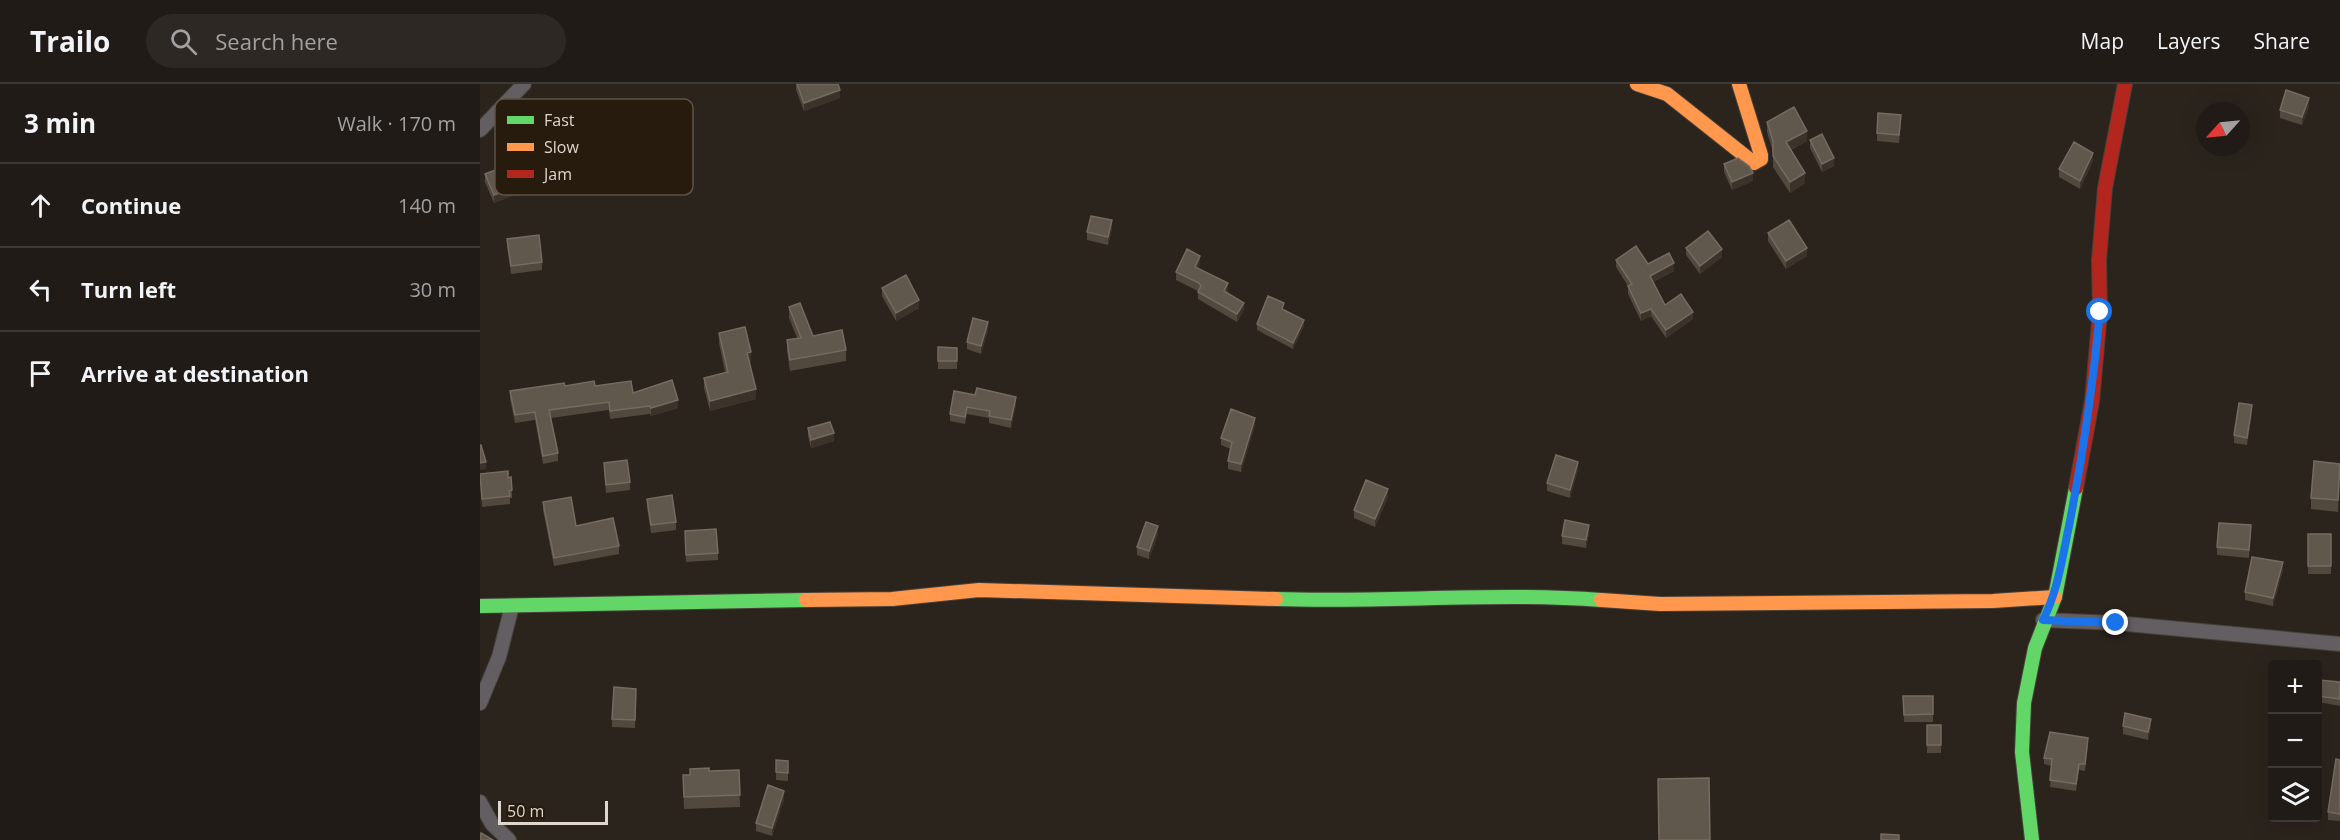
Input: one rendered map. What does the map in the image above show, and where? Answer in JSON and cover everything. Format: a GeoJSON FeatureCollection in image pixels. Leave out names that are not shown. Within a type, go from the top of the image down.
{"type":"FeatureCollection","features":[{"type":"Feature","properties":{"kind":"street"},"geometry":{"type":"LineString","coordinates":[[510,99],[524,84]]}},
{"type":"Feature","properties":{"kind":"street"},"geometry":{"type":"LineString","coordinates":[[1637,84],[1667,94],[1754,163],[1761,159],[1761,155],[1739,84]]}},
{"type":"Feature","properties":{"kind":"street"},"geometry":{"type":"LineString","coordinates":[[2032,840],[2022,739],[2027,686],[2043,620],[2055,597],[2092,401],[2100,312],[2099,260],[2105,188],[2124,84]]}},
{"type":"Feature","properties":{"kind":"street"},"geometry":{"type":"LineString","coordinates":[[480,130],[495,114]]}},
{"type":"Feature","properties":{"kind":"street"},"geometry":{"type":"LineString","coordinates":[[480,606],[892,599],[979,590],[1328,601],[1449,596],[1566,597],[1660,604],[1993,601],[2055,597]]}},
{"type":"Feature","properties":{"kind":"street"},"geometry":{"type":"LineString","coordinates":[[480,704],[499,657],[512,606]]}},
{"type":"Feature","properties":{"kind":"street"},"geometry":{"type":"LineString","coordinates":[[2043,620],[2116,623],[2340,644]]}},
{"type":"Feature","properties":{"kind":"street"},"geometry":{"type":"LineString","coordinates":[[480,802],[492,824],[509,840]]}},
{"type":"Feature","properties":{"kind":"building"},"geometry":{"type":"Polygon","coordinates":[[[797,84],[838,84],[840,90],[804,103],[797,84]]]}},
{"type":"Feature","properties":{"kind":"building"},"geometry":{"type":"Polygon","coordinates":[[[2286,90],[2309,98],[2302,117],[2280,110],[2286,90]]]}},
{"type":"Feature","properties":{"kind":"building"},"geometry":{"type":"Polygon","coordinates":[[[1794,107],[1807,131],[1786,142],[1805,173],[1790,182],[1773,156],[1773,141],[1767,122],[1794,107]]]}},
{"type":"Feature","properties":{"kind":"building"},"geometry":{"type":"Polygon","coordinates":[[[1878,113],[1901,115],[1899,135],[1877,133],[1878,113]]]}},
{"type":"Feature","properties":{"kind":"building"},"geometry":{"type":"Polygon","coordinates":[[[1822,134],[1834,158],[1822,164],[1810,140],[1822,134]]]}},
{"type":"Feature","properties":{"kind":"building"},"geometry":{"type":"Polygon","coordinates":[[[2074,142],[2093,153],[2080,181],[2059,169],[2074,142]]]}},
{"type":"Feature","properties":{"kind":"building"},"geometry":{"type":"Polygon","coordinates":[[[1738,158],[1749,166],[1753,173],[1732,182],[1724,164],[1738,158]]]}},
{"type":"Feature","properties":{"kind":"building"},"geometry":{"type":"Polygon","coordinates":[[[495,170],[495,195],[494,195],[485,174],[495,170]]]}},
{"type":"Feature","properties":{"kind":"building"},"geometry":{"type":"Polygon","coordinates":[[[1091,216],[1112,220],[1108,237],[1087,232],[1091,216]]]}},
{"type":"Feature","properties":{"kind":"building"},"geometry":{"type":"Polygon","coordinates":[[[1789,220],[1807,248],[1786,261],[1768,233],[1789,220]]]}},
{"type":"Feature","properties":{"kind":"building"},"geometry":{"type":"Polygon","coordinates":[[[1708,231],[1722,249],[1700,266],[1686,248],[1708,231]]]}},
{"type":"Feature","properties":{"kind":"building"},"geometry":{"type":"Polygon","coordinates":[[[539,235],[542,262],[511,266],[507,239],[539,235]]]}},
{"type":"Feature","properties":{"kind":"building"},"geometry":{"type":"Polygon","coordinates":[[[1636,246],[1648,264],[1669,253],[1674,263],[1650,276],[1665,305],[1681,294],[1693,312],[1666,330],[1651,309],[1641,313],[1628,286],[1632,284],[1616,260],[1636,246]]]}},
{"type":"Feature","properties":{"kind":"building"},"geometry":{"type":"Polygon","coordinates":[[[1187,249],[1200,256],[1195,267],[1228,283],[1224,291],[1244,303],[1237,314],[1198,292],[1201,286],[1199,283],[1176,272],[1187,249]]]}},
{"type":"Feature","properties":{"kind":"building"},"geometry":{"type":"Polygon","coordinates":[[[906,275],[919,300],[896,313],[882,288],[906,275]]]}},
{"type":"Feature","properties":{"kind":"building"},"geometry":{"type":"Polygon","coordinates":[[[1268,296],[1284,303],[1282,309],[1304,320],[1293,343],[1257,324],[1268,296]]]}},
{"type":"Feature","properties":{"kind":"building"},"geometry":{"type":"Polygon","coordinates":[[[800,303],[813,336],[842,330],[846,350],[790,360],[787,340],[801,338],[789,307],[800,303]]]}},
{"type":"Feature","properties":{"kind":"building"},"geometry":{"type":"Polygon","coordinates":[[[973,318],[988,322],[981,346],[967,342],[973,318]]]}},
{"type":"Feature","properties":{"kind":"building"},"geometry":{"type":"Polygon","coordinates":[[[745,327],[751,352],[747,353],[756,389],[710,401],[704,378],[728,372],[719,333],[745,327]]]}},
{"type":"Feature","properties":{"kind":"building"},"geometry":{"type":"Polygon","coordinates":[[[938,347],[957,348],[957,361],[938,361],[938,347]]]}},
{"type":"Feature","properties":{"kind":"building"},"geometry":{"type":"Polygon","coordinates":[[[672,380],[678,400],[651,408],[650,406],[610,411],[609,402],[549,410],[558,453],[543,456],[535,412],[515,415],[510,391],[564,383],[565,386],[594,381],[595,386],[631,381],[633,393],[672,380]]]}},
{"type":"Feature","properties":{"kind":"building"},"geometry":{"type":"Polygon","coordinates":[[[977,388],[1016,397],[1011,420],[989,416],[990,411],[967,407],[965,417],[950,414],[954,391],[975,395],[977,388]]]}},
{"type":"Feature","properties":{"kind":"building"},"geometry":{"type":"Polygon","coordinates":[[[2239,403],[2252,405],[2247,438],[2234,435],[2239,403]]]}},
{"type":"Feature","properties":{"kind":"building"},"geometry":{"type":"Polygon","coordinates":[[[1231,409],[1255,418],[1241,464],[1228,461],[1232,442],[1221,438],[1231,409]]]}},
{"type":"Feature","properties":{"kind":"building"},"geometry":{"type":"Polygon","coordinates":[[[830,422],[834,433],[811,440],[808,428],[830,422]]]}},
{"type":"Feature","properties":{"kind":"building"},"geometry":{"type":"Polygon","coordinates":[[[481,445],[486,462],[480,463],[481,445]]]}},
{"type":"Feature","properties":{"kind":"building"},"geometry":{"type":"Polygon","coordinates":[[[1556,455],[1578,462],[1570,490],[1547,483],[1556,455]]]}},
{"type":"Feature","properties":{"kind":"building"},"geometry":{"type":"Polygon","coordinates":[[[627,460],[630,482],[606,485],[604,463],[627,460]]]}},
{"type":"Feature","properties":{"kind":"building"},"geometry":{"type":"Polygon","coordinates":[[[2314,461],[2340,464],[2338,500],[2311,498],[2314,461]]]}},
{"type":"Feature","properties":{"kind":"building"},"geometry":{"type":"Polygon","coordinates":[[[508,471],[508,478],[511,477],[510,496],[482,499],[480,474],[508,471]]]}},
{"type":"Feature","properties":{"kind":"building"},"geometry":{"type":"Polygon","coordinates":[[[1366,480],[1388,489],[1375,519],[1354,510],[1366,480]]]}},
{"type":"Feature","properties":{"kind":"building"},"geometry":{"type":"Polygon","coordinates":[[[672,495],[676,522],[651,525],[647,499],[672,495]]]}},
{"type":"Feature","properties":{"kind":"building"},"geometry":{"type":"Polygon","coordinates":[[[571,497],[576,526],[613,518],[619,546],[554,558],[543,502],[571,497]]]}},
{"type":"Feature","properties":{"kind":"building"},"geometry":{"type":"Polygon","coordinates":[[[1565,520],[1589,525],[1586,540],[1562,536],[1565,520]]]}},
{"type":"Feature","properties":{"kind":"building"},"geometry":{"type":"Polygon","coordinates":[[[1146,522],[1158,526],[1149,551],[1137,547],[1146,522]]]}},
{"type":"Feature","properties":{"kind":"building"},"geometry":{"type":"Polygon","coordinates":[[[2219,523],[2251,525],[2249,550],[2217,547],[2219,523]]]}},
{"type":"Feature","properties":{"kind":"building"},"geometry":{"type":"Polygon","coordinates":[[[716,529],[718,553],[686,555],[685,531],[716,529]]]}},
{"type":"Feature","properties":{"kind":"building"},"geometry":{"type":"Polygon","coordinates":[[[2308,534],[2331,534],[2331,566],[2308,566],[2308,534]]]}},
{"type":"Feature","properties":{"kind":"building"},"geometry":{"type":"Polygon","coordinates":[[[2252,557],[2283,562],[2273,598],[2245,592],[2252,557]]]}},
{"type":"Feature","properties":{"kind":"building"},"geometry":{"type":"Polygon","coordinates":[[[2322,680],[2340,682],[2340,699],[2322,697],[2322,680]]]}},
{"type":"Feature","properties":{"kind":"building"},"geometry":{"type":"Polygon","coordinates":[[[614,687],[636,689],[635,720],[612,719],[614,687]]]}},
{"type":"Feature","properties":{"kind":"building"},"geometry":{"type":"Polygon","coordinates":[[[1903,696],[1933,696],[1933,714],[1904,715],[1903,696]]]}},
{"type":"Feature","properties":{"kind":"building"},"geometry":{"type":"Polygon","coordinates":[[[2125,713],[2151,719],[2148,732],[2123,726],[2125,713]]]}},
{"type":"Feature","properties":{"kind":"building"},"geometry":{"type":"Polygon","coordinates":[[[1927,725],[1941,725],[1941,745],[1927,745],[1927,725]]]}},
{"type":"Feature","properties":{"kind":"building"},"geometry":{"type":"Polygon","coordinates":[[[2050,732],[2088,738],[2085,764],[2079,764],[2076,784],[2050,780],[2052,759],[2044,758],[2050,732]]]}},
{"type":"Feature","properties":{"kind":"building"},"geometry":{"type":"Polygon","coordinates":[[[2336,759],[2340,760],[2340,814],[2328,812],[2336,759]]]}},
{"type":"Feature","properties":{"kind":"building"},"geometry":{"type":"Polygon","coordinates":[[[776,760],[788,761],[788,773],[776,772],[776,760]]]}},
{"type":"Feature","properties":{"kind":"building"},"geometry":{"type":"Polygon","coordinates":[[[709,768],[709,771],[739,770],[740,795],[684,797],[683,775],[690,775],[690,769],[709,768]]]}},
{"type":"Feature","properties":{"kind":"building"},"geometry":{"type":"Polygon","coordinates":[[[1709,778],[1710,840],[1659,840],[1658,779],[1709,778]]]}},
{"type":"Feature","properties":{"kind":"building"},"geometry":{"type":"Polygon","coordinates":[[[768,785],[784,791],[772,828],[756,823],[768,785]]]}},
{"type":"Feature","properties":{"kind":"building"},"geometry":{"type":"Polygon","coordinates":[[[481,833],[493,840],[480,840],[481,833]]]}},
{"type":"Feature","properties":{"kind":"building"},"geometry":{"type":"Polygon","coordinates":[[[1881,834],[1899,835],[1899,840],[1881,840],[1881,834]]]}},
{"type":"Feature","properties":{"kind":"traffic: fast"},"geometry":{"type":"LineString","coordinates":[[2032,840],[2022,752],[2024,703],[2035,648],[2055,597],[2076,488]]}},
{"type":"Feature","properties":{"kind":"traffic: fast"},"geometry":{"type":"LineString","coordinates":[[1276,599],[1520,597],[1601,600]]}},
{"type":"Feature","properties":{"kind":"traffic: fast"},"geometry":{"type":"LineString","coordinates":[[480,606],[806,600]]}},
{"type":"Feature","properties":{"kind":"traffic: slow"},"geometry":{"type":"LineString","coordinates":[[1637,84],[1667,94],[1754,163],[1761,159],[1761,155],[1739,84]]}},
{"type":"Feature","properties":{"kind":"traffic: slow"},"geometry":{"type":"LineString","coordinates":[[806,600],[892,599],[979,590],[1276,599]]}},
{"type":"Feature","properties":{"kind":"traffic: slow"},"geometry":{"type":"LineString","coordinates":[[1601,600],[1660,604],[1993,601],[2055,597]]}},
{"type":"Feature","properties":{"kind":"traffic: jam"},"geometry":{"type":"LineString","coordinates":[[2076,488],[2092,401],[2100,312],[2099,260],[2105,188],[2125,84]]}},
{"type":"Feature","properties":{"kind":"route"},"geometry":{"type":"LineString","coordinates":[[2100,312],[2092,401],[2073,506],[2055,597],[2043,620],[2116,623]]}}]}
